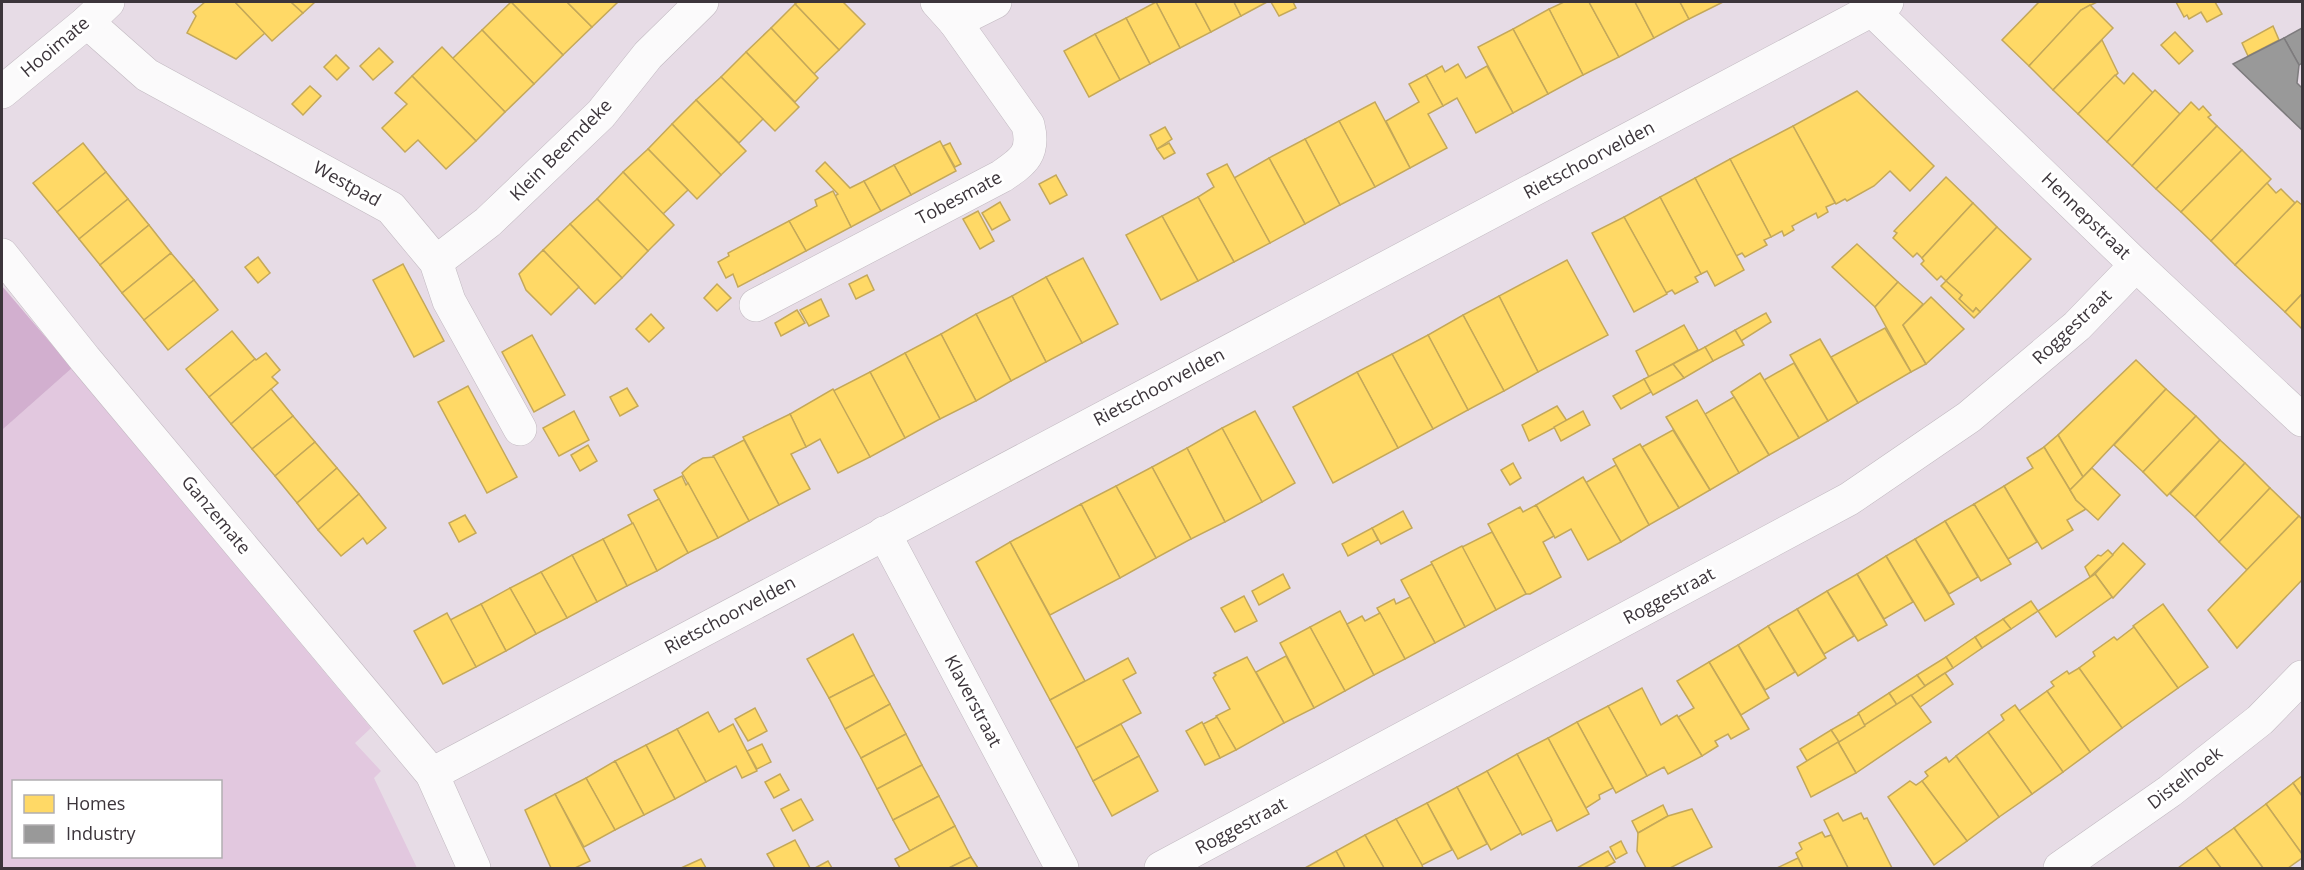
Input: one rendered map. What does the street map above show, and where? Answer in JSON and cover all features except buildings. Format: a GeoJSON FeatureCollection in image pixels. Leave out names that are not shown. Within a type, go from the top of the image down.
{"type":"FeatureCollection","features":[{"type":"Feature","properties":{"kind":"street","name":"Klein Beemdeke"},"geometry":{"type":"LineString","coordinates":[[436,262],[488,222],[601,114],[648,55],[702,2]]}},
{"type":"Feature","properties":{"kind":"street"},"geometry":{"type":"LineString","coordinates":[[946,12],[994,2]]}},
{"type":"Feature","properties":{"kind":"street","name":"Hennepstraat"},"geometry":{"type":"LineString","coordinates":[[1880,6],[2136,265],[2302,420]]}},
{"type":"Feature","properties":{"kind":"street","name":"Rietschoorvelden"},"geometry":{"type":"LineString","coordinates":[[432,774],[1880,6]]}},
{"type":"Feature","properties":{"kind":"street","name":"Westpad"},"geometry":{"type":"LineString","coordinates":[[97,12],[147,75],[391,208],[436,262],[449,301],[520,429]]}},
{"type":"Feature","properties":{"kind":"street","name":"Hooimate"},"geometry":{"type":"LineString","coordinates":[[2,92],[97,12]]}},
{"type":"Feature","properties":{"kind":"street","name":"Tobesmate"},"geometry":{"type":"LineString","coordinates":[[756,305],[1002,176],[1018,165],[1028,153],[1032,140],[1028,125],[946,12]]}},
{"type":"Feature","properties":{"kind":"street","name":"Ganzemate"},"geometry":{"type":"LineString","coordinates":[[2,255],[85,359],[432,774],[474,868]]}},
{"type":"Feature","properties":{"kind":"street","name":"Roggestraat"},"geometry":{"type":"LineString","coordinates":[[1161,868],[1849,500],[1969,417],[2077,326],[2136,265]]}},
{"type":"Feature","properties":{"kind":"street","name":"Klaverstraat"},"geometry":{"type":"LineString","coordinates":[[884,533],[1062,868]]}},
{"type":"Feature","properties":{"kind":"street","name":"Distelhoek"},"geometry":{"type":"LineString","coordinates":[[2060,868],[2188,777],[2260,720],[2302,677]]}},
{"type":"Feature","properties":{"kind":"shaded area"},"geometry":{"type":"Polygon","coordinates":[[[2,286],[72,368],[2,430],[2,286]]]}},
{"type":"Feature","properties":{"kind":"shaded area"},"geometry":{"type":"Polygon","coordinates":[[[72,368],[371,728],[355,743],[381,771],[374,778],[417,868],[2,868],[2,430],[72,368]]]}}]}
